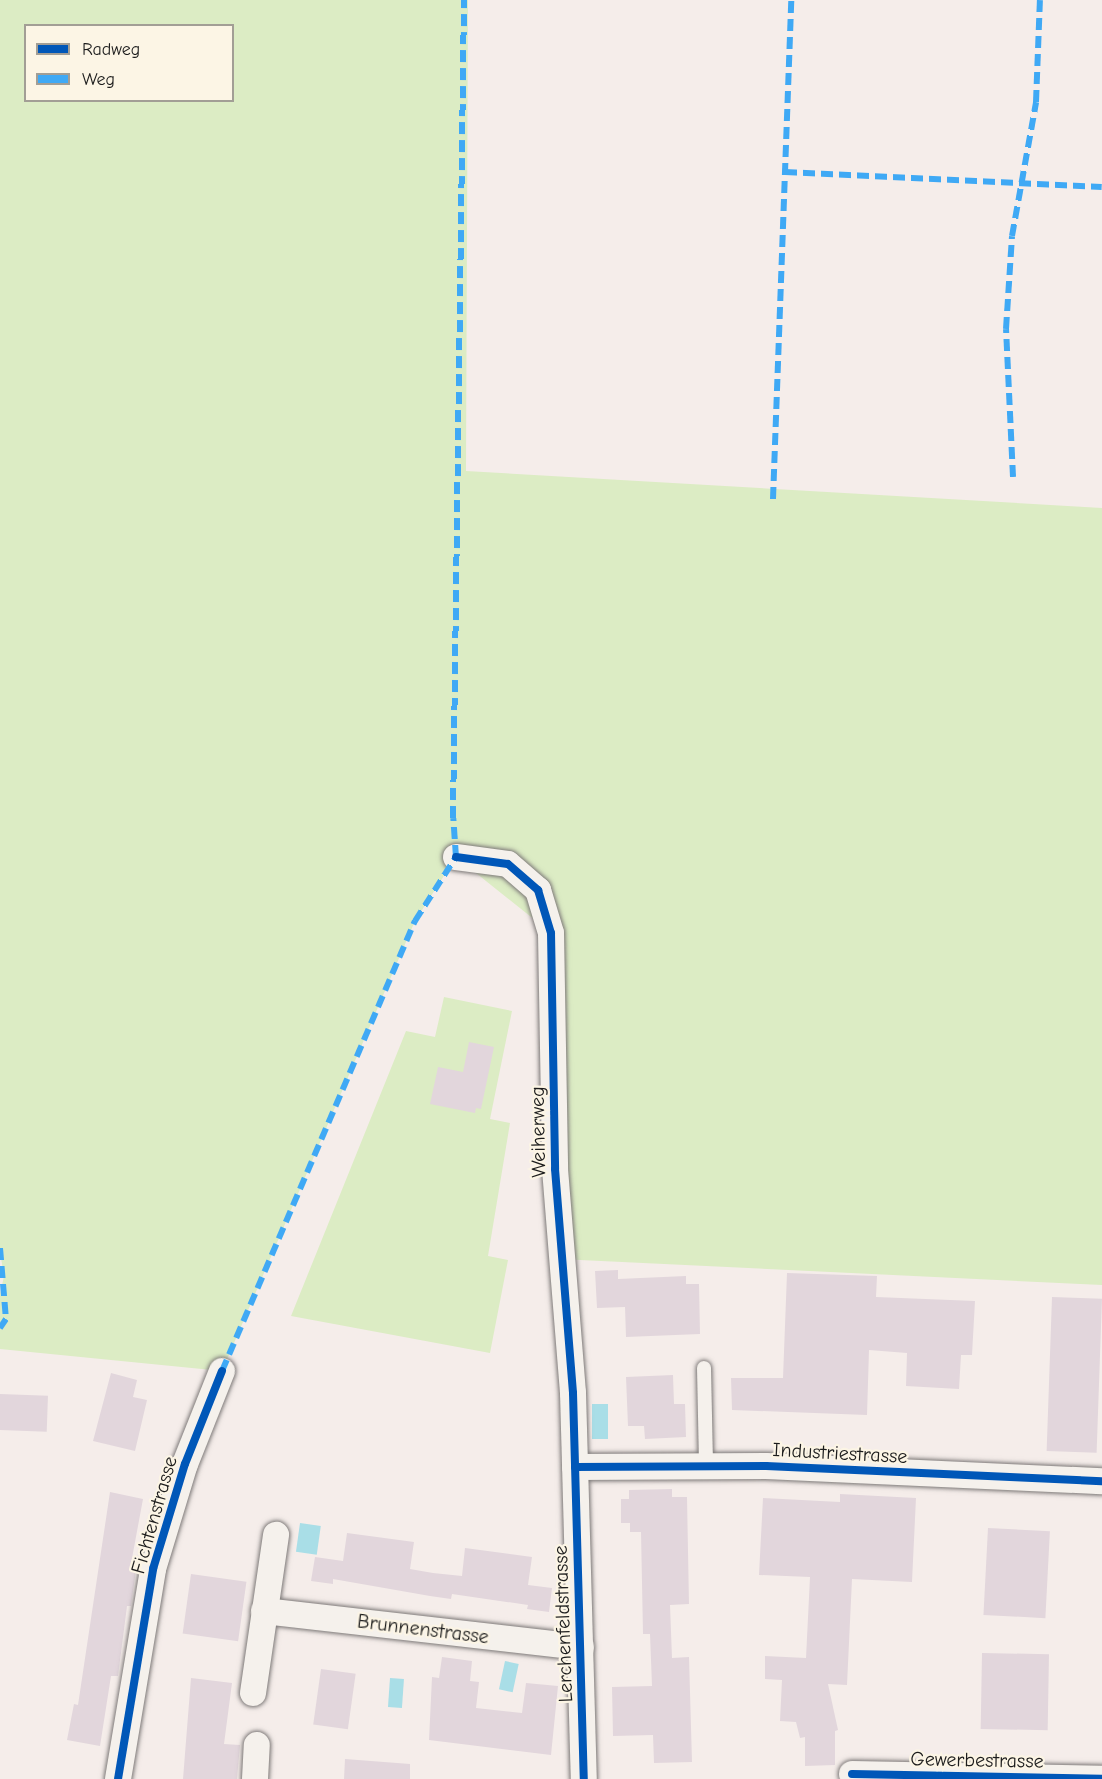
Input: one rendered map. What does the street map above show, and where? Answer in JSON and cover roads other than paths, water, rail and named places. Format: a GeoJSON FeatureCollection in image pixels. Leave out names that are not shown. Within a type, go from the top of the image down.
{"type":"FeatureCollection","features":[{"type":"Feature","properties":{"kind":"street","name":"Weiherweg"},"geometry":{"type":"LineString","coordinates":[[456,857],[508,864],[538,890],[551,933],[555,1180],[575,1467]]}},
{"type":"Feature","properties":{"kind":"street","name":"Fichtenstrasse"},"geometry":{"type":"LineString","coordinates":[[118,1779],[153,1569],[185,1464],[222,1371]]}},
{"type":"Feature","properties":{"kind":"street","name":"Industriestrasse"},"geometry":{"type":"LineString","coordinates":[[575,1467],[706,1466],[1102,1481]]}},
{"type":"Feature","properties":{"kind":"street","name":"Lerchenfeldstrasse"},"geometry":{"type":"LineString","coordinates":[[575,1467],[584,1779]]}},
{"type":"Feature","properties":{"kind":"street"},"geometry":{"type":"LineString","coordinates":[[253,1693],[276,1535]]}},
{"type":"Feature","properties":{"kind":"street","name":"Brunnenstrasse"},"geometry":{"type":"LineString","coordinates":[[264,1611],[581,1647]]}},
{"type":"Feature","properties":{"kind":"street"},"geometry":{"type":"LineString","coordinates":[[255,1779],[257,1745]]}},
{"type":"Feature","properties":{"kind":"street","name":"Gewerbestrasse"},"geometry":{"type":"LineString","coordinates":[[852,1774],[1102,1779]]}},
{"type":"Feature","properties":{"kind":"lane"},"geometry":{"type":"LineString","coordinates":[[704,1368],[706,1466]]}},
{"type":"Feature","properties":{"kind":"water"},"geometry":{"type":"Polygon","coordinates":[[[592,1404],[608,1404],[608,1439],[592,1439],[592,1404]]]}},
{"type":"Feature","properties":{"kind":"water"},"geometry":{"type":"Polygon","coordinates":[[[300,1523],[321,1526],[317,1555],[296,1552],[300,1523]]]}},
{"type":"Feature","properties":{"kind":"water"},"geometry":{"type":"Polygon","coordinates":[[[505,1661],[519,1664],[513,1692],[499,1689],[505,1661]]]}},
{"type":"Feature","properties":{"kind":"water"},"geometry":{"type":"Polygon","coordinates":[[[390,1678],[404,1679],[402,1708],[388,1707],[390,1678]]]}}]}
